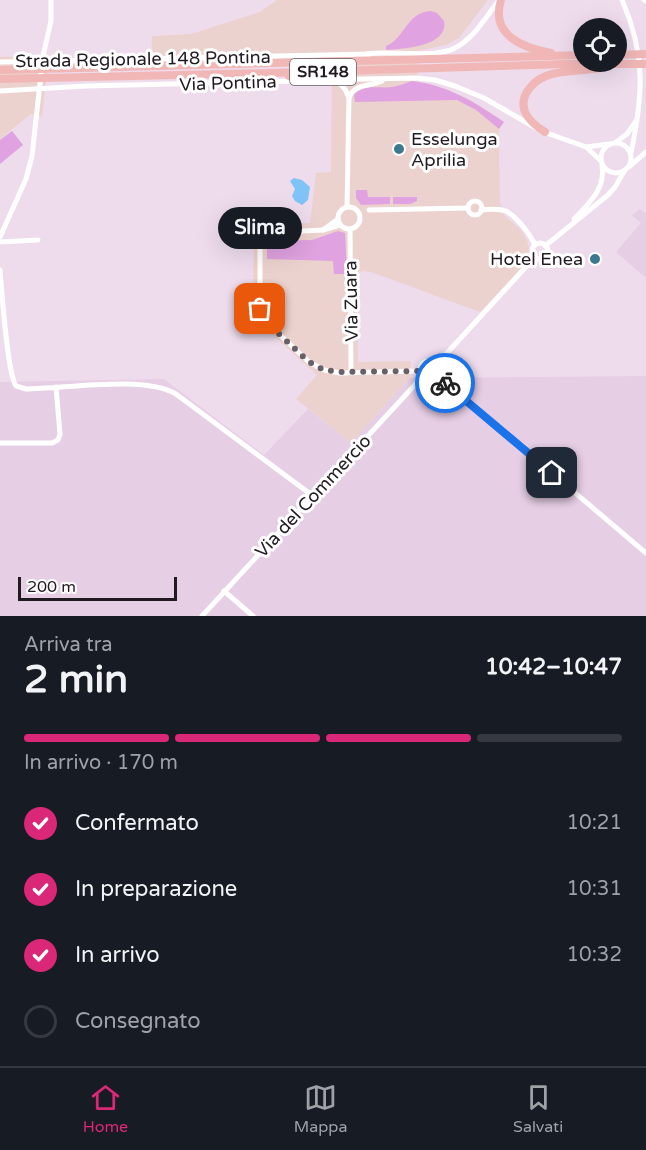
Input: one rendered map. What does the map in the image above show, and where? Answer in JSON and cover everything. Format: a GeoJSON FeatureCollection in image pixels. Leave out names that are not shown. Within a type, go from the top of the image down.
{"type":"FeatureCollection","features":[{"type":"Feature","properties":{"kind":"highway"},"geometry":{"type":"LineString","coordinates":[[500,0],[498,15],[505,31],[512,38],[541,51],[573,55]]}},
{"type":"Feature","properties":{"kind":"highway"},"geometry":{"type":"LineString","coordinates":[[627,55],[646,54]]}},
{"type":"Feature","properties":{"kind":"highway"},"geometry":{"type":"LineString","coordinates":[[337,62],[360,56]]}},
{"type":"Feature","properties":{"kind":"highway","name":"Strada Regionale 148 Pontina"},"geometry":{"type":"LineString","coordinates":[[0,70],[573,56]]}},
{"type":"Feature","properties":{"kind":"highway","name":"Strada Regionale 148 Pontina"},"geometry":{"type":"LineString","coordinates":[[0,79],[573,64]]}},
{"type":"Feature","properties":{"kind":"highway","name":"Strada Regionale 148 Pontina"},"geometry":{"type":"LineString","coordinates":[[627,65],[646,64]]}},
{"type":"Feature","properties":{"kind":"highway"},"geometry":{"type":"LineString","coordinates":[[545,132],[534,124],[524,109],[525,97],[532,85],[552,74],[573,71]]}},
{"type":"Feature","properties":{"kind":"highway"},"geometry":{"type":"LineString","coordinates":[[271,73],[309,80]]}},
{"type":"Feature","properties":{"kind":"street"},"geometry":{"type":"LineString","coordinates":[[0,237],[29,171],[43,56],[51,25],[51,0]]}},
{"type":"Feature","properties":{"kind":"street","name":"Via Pontina"},"geometry":{"type":"LineString","coordinates":[[0,62],[440,52],[455,48],[466,40],[500,0]]}},
{"type":"Feature","properties":{"kind":"street"},"geometry":{"type":"LineString","coordinates":[[622,0],[630,13],[639,42],[643,84],[627,169]]}},
{"type":"Feature","properties":{"kind":"street","name":"Via Pontina"},"geometry":{"type":"LineString","coordinates":[[360,56],[370,54]]}},
{"type":"Feature","properties":{"kind":"street","name":"Via Pontina"},"geometry":{"type":"LineString","coordinates":[[0,91],[86,86],[422,79],[455,86],[489,101],[523,122],[586,147],[601,163]]}},
{"type":"Feature","properties":{"kind":"street"},"geometry":{"type":"LineString","coordinates":[[335,80],[343,86],[349,98]]}},
{"type":"Feature","properties":{"kind":"street"},"geometry":{"type":"LineString","coordinates":[[347,206],[349,98],[351,92],[356,88],[384,80]]}},
{"type":"Feature","properties":{"kind":"street"},"geometry":{"type":"LineString","coordinates":[[561,232],[600,188],[603,177],[601,163],[603,150],[631,129],[640,108]]}},
{"type":"Feature","properties":{"kind":"street"},"geometry":{"type":"LineString","coordinates":[[616,142],[625,146],[631,153]]}},
{"type":"Feature","properties":{"kind":"street","name":"Via Pontina"},"geometry":{"type":"LineString","coordinates":[[586,147],[609,144]]}},
{"type":"Feature","properties":{"kind":"street"},"geometry":{"type":"LineString","coordinates":[[545,246],[608,195],[627,169],[646,152]]}},
{"type":"Feature","properties":{"kind":"street"},"geometry":{"type":"LineString","coordinates":[[601,163],[607,171],[613,173],[627,169]]}},
{"type":"Feature","properties":{"kind":"street"},"geometry":{"type":"LineString","coordinates":[[468,208],[471,202],[476,201],[481,205],[481,210]]}},
{"type":"Feature","properties":{"kind":"street"},"geometry":{"type":"LineString","coordinates":[[347,206],[357,210],[468,208]]}},
{"type":"Feature","properties":{"kind":"street"},"geometry":{"type":"LineString","coordinates":[[339,222],[339,212],[347,206]]}},
{"type":"Feature","properties":{"kind":"street"},"geometry":{"type":"LineString","coordinates":[[468,208],[475,215],[481,210],[500,210],[510,214],[535,245]]}},
{"type":"Feature","properties":{"kind":"street"},"geometry":{"type":"LineString","coordinates":[[357,210],[360,217]]}},
{"type":"Feature","properties":{"kind":"street"},"geometry":{"type":"LineString","coordinates":[[339,222],[350,229],[356,226],[360,217],[369,210]]}},
{"type":"Feature","properties":{"kind":"street"},"geometry":{"type":"LineString","coordinates":[[339,222],[322,230],[264,233],[260,236],[260,311],[264,320],[313,365],[329,372],[422,373],[430,377],[435,374]]}},
{"type":"Feature","properties":{"kind":"street","name":"Via Zuara"},"geometry":{"type":"LineString","coordinates":[[350,229],[351,372]]}},
{"type":"Feature","properties":{"kind":"street"},"geometry":{"type":"LineString","coordinates":[[0,242],[38,240]]}},
{"type":"Feature","properties":{"kind":"street"},"geometry":{"type":"LineString","coordinates":[[541,243],[545,246],[547,252],[545,257],[540,259],[535,257],[532,252],[535,245],[541,243]]}},
{"type":"Feature","properties":{"kind":"street"},"geometry":{"type":"LineString","coordinates":[[435,364],[535,257]]}},
{"type":"Feature","properties":{"kind":"street"},"geometry":{"type":"LineString","coordinates":[[0,270],[1,299],[13,382],[16,386],[26,389],[97,385],[156,386],[168,390],[313,496]]}},
{"type":"Feature","properties":{"kind":"street"},"geometry":{"type":"LineString","coordinates":[[0,354],[9,354]]}},
{"type":"Feature","properties":{"kind":"street"},"geometry":{"type":"LineString","coordinates":[[422,373],[421,366],[425,362],[435,364]]}},
{"type":"Feature","properties":{"kind":"street"},"geometry":{"type":"LineString","coordinates":[[435,364],[435,374]]}},
{"type":"Feature","properties":{"kind":"street","name":"Via del Commercio"},"geometry":{"type":"LineString","coordinates":[[202,616],[422,373]]}},
{"type":"Feature","properties":{"kind":"street"},"geometry":{"type":"LineString","coordinates":[[435,374],[646,553]]}},
{"type":"Feature","properties":{"kind":"street"},"geometry":{"type":"LineString","coordinates":[[0,444],[52,443],[59,439],[56,387]]}},
{"type":"Feature","properties":{"kind":"street"},"geometry":{"type":"LineString","coordinates":[[224,591],[253,616]]}},
{"type":"Feature","properties":{"kind":"shaded area"},"geometry":{"type":"Polygon","coordinates":[[[277,0],[488,0],[459,38],[446,45],[418,51],[418,82],[446,89],[474,102],[504,122],[499,129],[500,202],[504,215],[522,231],[528,242],[529,252],[525,264],[480,312],[371,272],[363,271],[357,275],[358,362],[411,361],[410,378],[351,443],[296,399],[317,375],[253,317],[254,224],[310,223],[316,173],[331,172],[332,60],[151,61],[152,36],[191,34],[260,12],[277,0]]]}},
{"type":"Feature","properties":{"kind":"shaded area"},"geometry":{"type":"Polygon","coordinates":[[[431,11],[437,13],[444,21],[444,29],[440,36],[433,41],[414,47],[386,50],[386,46],[398,38],[416,16],[431,11]]]}},
{"type":"Feature","properties":{"kind":"shaded area"},"geometry":{"type":"Polygon","coordinates":[[[49,56],[42,117],[31,114],[0,139],[0,57],[49,56]]]}},
{"type":"Feature","properties":{"kind":"shaded area"},"geometry":{"type":"Polygon","coordinates":[[[412,81],[449,90],[504,122],[499,129],[476,110],[457,100],[355,102],[354,95],[362,89],[392,87],[412,81]]]}},
{"type":"Feature","properties":{"kind":"shaded area"},"geometry":{"type":"Polygon","coordinates":[[[12,131],[23,145],[0,164],[0,140],[12,131]]]}},
{"type":"Feature","properties":{"kind":"shaded area"},"geometry":{"type":"Polygon","coordinates":[[[356,190],[367,190],[368,197],[390,197],[390,204],[361,205],[356,198],[356,190]]]}},
{"type":"Feature","properties":{"kind":"shaded area"},"geometry":{"type":"Polygon","coordinates":[[[393,197],[417,197],[417,201],[410,204],[393,204],[393,197]]]}},
{"type":"Feature","properties":{"kind":"shaded area"},"geometry":{"type":"Polygon","coordinates":[[[640,209],[646,214],[646,278],[616,252],[641,223],[632,215],[640,209]]]}},
{"type":"Feature","properties":{"kind":"shaded area"},"geometry":{"type":"Polygon","coordinates":[[[338,231],[345,233],[347,274],[334,274],[333,261],[267,259],[267,241],[312,240],[338,231]]]}},
{"type":"Feature","properties":{"kind":"shaded area"},"geometry":{"type":"Polygon","coordinates":[[[646,376],[646,616],[0,616],[0,382],[164,379],[264,455],[308,409],[351,443],[410,378],[646,376]]]}},
{"type":"Feature","properties":{"kind":"water"},"geometry":{"type":"Polygon","coordinates":[[[294,178],[302,180],[310,187],[308,200],[302,205],[292,196],[295,189],[290,181],[294,178]]]}},
{"type":"Feature","properties":{"kind":"way so far"},"geometry":{"type":"LineString","coordinates":[[260,309],[264,320],[318,368],[329,372],[421,371],[427,377],[435,374],[445,383]]}},
{"type":"Feature","properties":{"kind":"place","name":"Esselunga Aprilia"},"geometry":{"type":"Point","coordinates":[399,149]}},
{"type":"Feature","properties":{"kind":"place","name":"Hotel Enea"},"geometry":{"type":"Point","coordinates":[595,259]}},
{"type":"Feature","properties":{"kind":"place","name":"Slima"},"geometry":{"type":"Point","coordinates":[260,309]}},
{"type":"Feature","properties":{"kind":"route"},"geometry":{"type":"LineString","coordinates":[[445,383],[552,473]]}}]}
